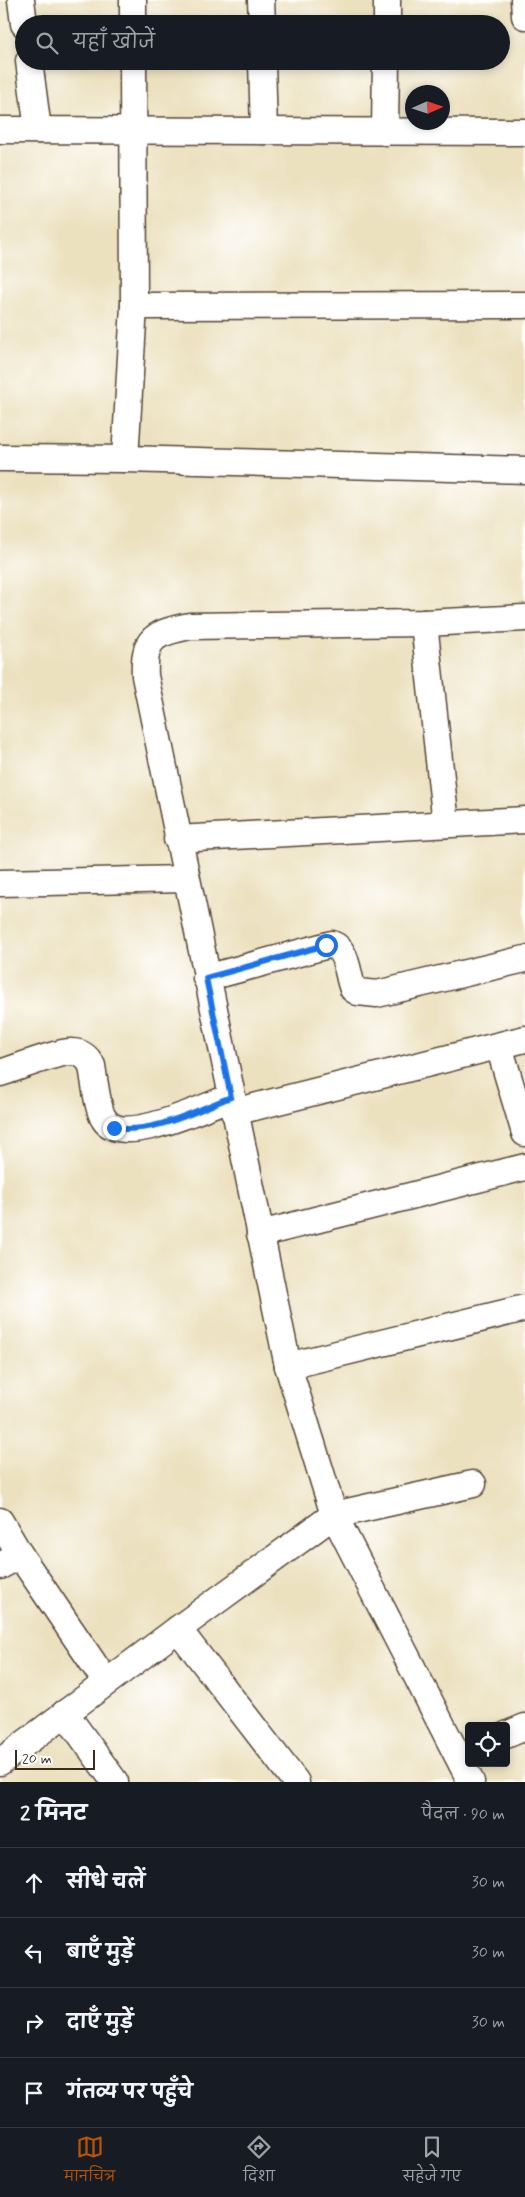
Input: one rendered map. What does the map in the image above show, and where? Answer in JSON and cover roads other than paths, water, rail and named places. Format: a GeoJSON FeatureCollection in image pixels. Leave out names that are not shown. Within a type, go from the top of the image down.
{"type":"FeatureCollection","features":[{"type":"Feature","properties":{"kind":"street"},"geometry":{"type":"LineString","coordinates":[[21,0],[23,15]]}},
{"type":"Feature","properties":{"kind":"street"},"geometry":{"type":"LineString","coordinates":[[133,0],[133,15]]}},
{"type":"Feature","properties":{"kind":"street"},"geometry":{"type":"LineString","coordinates":[[261,0],[262,15]]}},
{"type":"Feature","properties":{"kind":"street"},"geometry":{"type":"LineString","coordinates":[[386,15],[387,0]]}},
{"type":"Feature","properties":{"kind":"street"},"geometry":{"type":"LineString","coordinates":[[524,0],[525,16]]}},
{"type":"Feature","properties":{"kind":"street"},"geometry":{"type":"LineString","coordinates":[[30,70],[38,130]]}},
{"type":"Feature","properties":{"kind":"street"},"geometry":{"type":"LineString","coordinates":[[125,459],[134,306],[133,70]]}},
{"type":"Feature","properties":{"kind":"street"},"geometry":{"type":"LineString","coordinates":[[262,70],[264,131]]}},
{"type":"Feature","properties":{"kind":"street"},"geometry":{"type":"LineString","coordinates":[[385,132],[386,70]]}},
{"type":"Feature","properties":{"kind":"street"},"geometry":{"type":"LineString","coordinates":[[0,130],[525,132]]}},
{"type":"Feature","properties":{"kind":"street"},"geometry":{"type":"LineString","coordinates":[[134,306],[525,305]]}},
{"type":"Feature","properties":{"kind":"street"},"geometry":{"type":"LineString","coordinates":[[0,458],[125,459],[525,470]]}},
{"type":"Feature","properties":{"kind":"street"},"geometry":{"type":"LineString","coordinates":[[471,1782],[463,1755],[334,1515],[288,1366],[185,879],[144,676],[144,656],[156,636],[170,630],[190,626],[424,623],[525,618]]}},
{"type":"Feature","properties":{"kind":"street"},"geometry":{"type":"LineString","coordinates":[[424,623],[446,824]]}},
{"type":"Feature","properties":{"kind":"street"},"geometry":{"type":"LineString","coordinates":[[177,839],[525,820]]}},
{"type":"Feature","properties":{"kind":"street"},"geometry":{"type":"LineString","coordinates":[[0,883],[185,879]]}},
{"type":"Feature","properties":{"kind":"street"},"geometry":{"type":"LineString","coordinates":[[206,978],[332,944],[338,946],[343,952],[353,988],[358,992],[377,994],[525,958]]}},
{"type":"Feature","properties":{"kind":"street"},"geometry":{"type":"LineString","coordinates":[[0,1073],[66,1053],[84,1056],[92,1066],[104,1119],[114,1128],[126,1130],[158,1125],[232,1105],[525,1039]]}},
{"type":"Feature","properties":{"kind":"street"},"geometry":{"type":"LineString","coordinates":[[499,1046],[525,1133]]}},
{"type":"Feature","properties":{"kind":"street"},"geometry":{"type":"LineString","coordinates":[[260,1234],[525,1166]]}},
{"type":"Feature","properties":{"kind":"street"},"geometry":{"type":"LineString","coordinates":[[288,1366],[525,1308]]}},
{"type":"Feature","properties":{"kind":"street"},"geometry":{"type":"LineString","coordinates":[[0,1762],[334,1515],[473,1484]]}},
{"type":"Feature","properties":{"kind":"street"},"geometry":{"type":"LineString","coordinates":[[0,1521],[10,1560],[106,1682]]}},
{"type":"Feature","properties":{"kind":"street"},"geometry":{"type":"LineString","coordinates":[[178,1629],[296,1782]]}},
{"type":"Feature","properties":{"kind":"street"},"geometry":{"type":"LineString","coordinates":[[65,1713],[115,1782]]}},
{"type":"Feature","properties":{"kind":"street"},"geometry":{"type":"LineString","coordinates":[[510,1733],[525,1727]]}}]}
